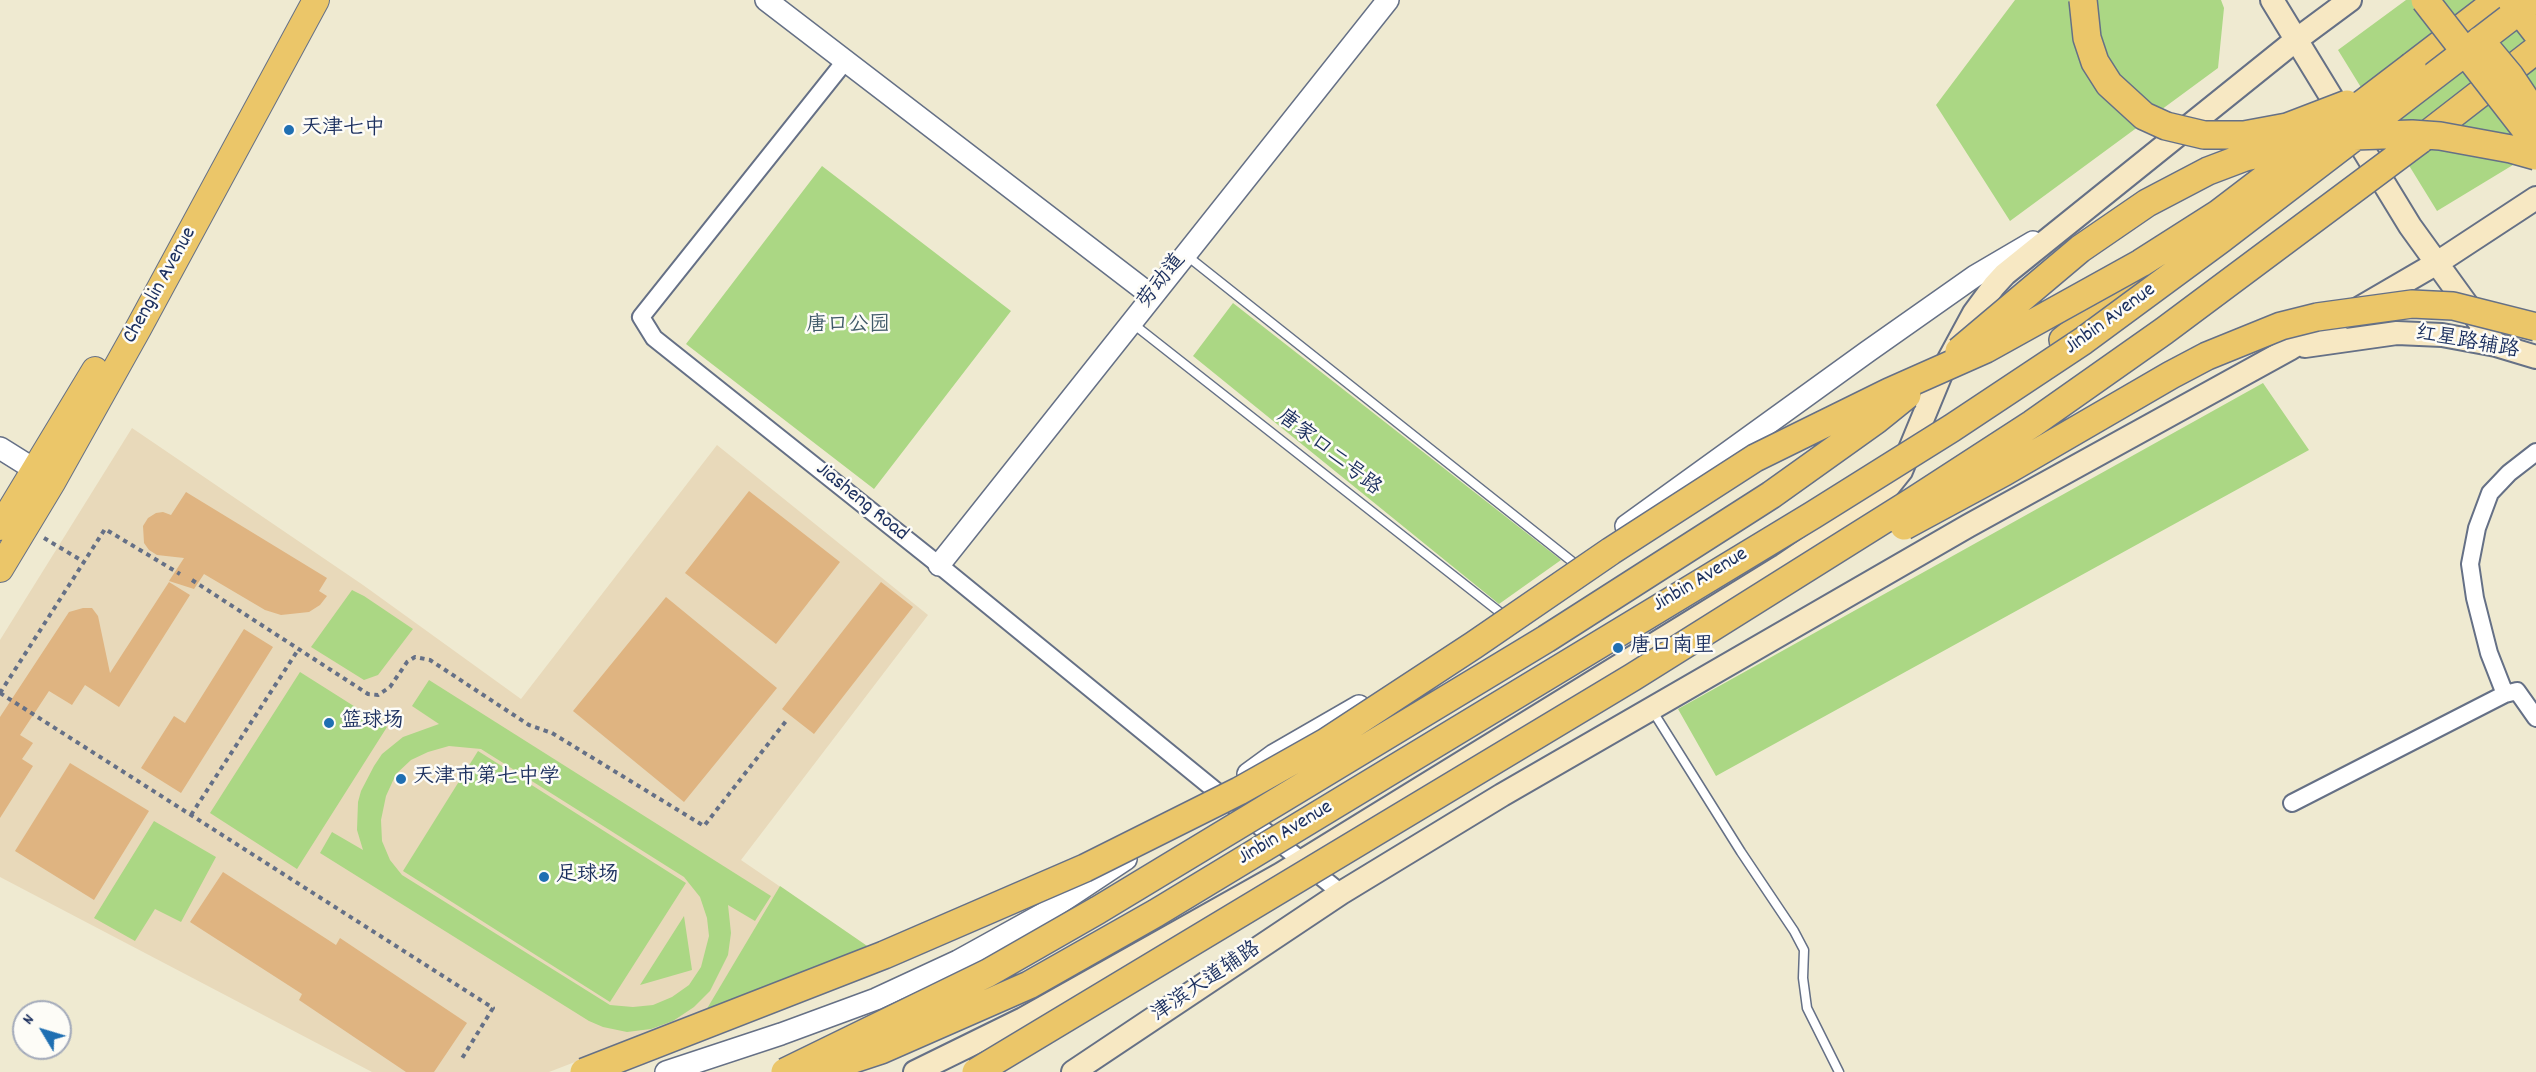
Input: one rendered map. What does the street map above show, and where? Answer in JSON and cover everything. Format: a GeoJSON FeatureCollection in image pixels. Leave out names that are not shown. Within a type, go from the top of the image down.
{"type":"FeatureCollection","features":[{"type":"Feature","properties":{"kind":"highway"},"geometry":{"type":"LineString","coordinates":[[2083,0],[2087,38],[2095,62],[2109,84],[2144,116],[2185,132],[2233,136],[2287,128],[2349,104],[2412,66]]}},
{"type":"Feature","properties":{"kind":"highway"},"geometry":{"type":"LineString","coordinates":[[2425,0],[2536,143]]}},
{"type":"Feature","properties":{"kind":"highway"},"geometry":{"type":"LineString","coordinates":[[2447,0],[2510,76],[2536,115]]}},
{"type":"Feature","properties":{"kind":"highway"},"geometry":{"type":"LineString","coordinates":[[1952,428],[2153,270],[2218,214],[2499,0]]}},
{"type":"Feature","properties":{"kind":"highway"},"geometry":{"type":"LineString","coordinates":[[2511,0],[2536,32]]}},
{"type":"Feature","properties":{"kind":"highway","name":"Jinbin Avenue"},"geometry":{"type":"LineString","coordinates":[[814,1072],[881,1050],[1029,985],[1156,913],[1813,515],[1952,428],[2083,341],[2202,254],[2533,0]]}},
{"type":"Feature","properties":{"kind":"highway","name":"Jinbin Avenue"},"geometry":{"type":"LineString","coordinates":[[1034,1026],[1633,677],[2032,424],[2164,331],[2420,140],[2536,50]]}},
{"type":"Feature","properties":{"kind":"highway"},"geometry":{"type":"LineString","coordinates":[[2420,140],[2536,73]]}},
{"type":"Feature","properties":{"kind":"highway"},"geometry":{"type":"LineString","coordinates":[[785,1072],[998,968],[1556,633],[1809,469],[1876,420],[2080,249],[2124,218],[2178,186],[2208,171],[2246,157],[2283,147],[2345,137],[2381,134],[2440,136],[2536,156]]}},
{"type":"Feature","properties":{"kind":"highway"},"geometry":{"type":"LineString","coordinates":[[584,1072],[884,955],[1085,868],[1239,791],[1326,742],[1474,645],[1611,551],[1755,458],[1889,392],[1986,349],[2141,263],[2218,214]]}},
{"type":"Feature","properties":{"kind":"highway"},"geometry":{"type":"LineString","coordinates":[[1633,677],[1776,605],[1889,535],[2004,472],[2170,375],[2243,340],[2281,326],[2317,317],[2412,304],[2453,306],[2536,327]]}},
{"type":"Feature","properties":{"kind":"highway"},"geometry":{"type":"LineString","coordinates":[[976,1072],[1034,1026]]}},
{"type":"Feature","properties":{"kind":"highway"},"geometry":{"type":"LineString","coordinates":[[987,1072],[1034,1026]]}},
{"type":"Feature","properties":{"kind":"main road","name":"Chenglin Avenue"},"geometry":{"type":"LineString","coordinates":[[0,568],[26,526],[44,476],[101,361],[300,0]]}},
{"type":"Feature","properties":{"kind":"main road","name":"Chenglin Avenue"},"geometry":{"type":"LineString","coordinates":[[0,527],[44,476],[316,0]]}},
{"type":"Feature","properties":{"kind":"main road"},"geometry":{"type":"LineString","coordinates":[[2272,0],[2410,226],[2496,345]]}},
{"type":"Feature","properties":{"kind":"main road"},"geometry":{"type":"LineString","coordinates":[[1034,1026],[1783,565],[1864,510],[1885,491],[1901,471],[1941,374],[1983,299],[2005,274],[2296,40],[2350,0]]}},
{"type":"Feature","properties":{"kind":"main road","name":"津滨大道辅路"},"geometry":{"type":"LineString","coordinates":[[1072,1072],[1341,893],[1502,795],[1968,526],[2292,348],[2437,263],[2536,198]]}},
{"type":"Feature","properties":{"kind":"main road"},"geometry":{"type":"LineString","coordinates":[[2410,226],[2445,242],[2474,238]]}},
{"type":"Feature","properties":{"kind":"main road","name":"红星路辅路"},"geometry":{"type":"LineString","coordinates":[[2292,348],[2397,333],[2442,335],[2496,345],[2536,357]]}},
{"type":"Feature","properties":{"kind":"main road","name":"Jinbin Avenue"},"geometry":{"type":"LineString","coordinates":[[915,1072],[1034,1026]]}},
{"type":"Feature","properties":{"kind":"street"},"geometry":{"type":"LineString","coordinates":[[766,0],[1152,296]]}},
{"type":"Feature","properties":{"kind":"street","name":"劳动道"},"geometry":{"type":"LineString","coordinates":[[939,565],[1389,0]]}},
{"type":"Feature","properties":{"kind":"street","name":"Jiasheng Road"},"geometry":{"type":"LineString","coordinates":[[846,60],[641,317],[654,338],[939,565],[1341,893]]}},
{"type":"Feature","properties":{"kind":"street"},"geometry":{"type":"LineString","coordinates":[[666,1072],[781,1034],[876,999],[958,962],[1043,914],[1158,838],[1274,755],[1396,685],[1502,614],[1975,276],[2080,213]]}},
{"type":"Feature","properties":{"kind":"street"},"geometry":{"type":"LineString","coordinates":[[0,448],[44,476]]}},
{"type":"Feature","properties":{"kind":"street"},"geometry":{"type":"LineString","coordinates":[[2505,694],[2488,653],[2475,598],[2470,564],[2477,528],[2490,494],[2509,473],[2536,452]]}},
{"type":"Feature","properties":{"kind":"street"},"geometry":{"type":"LineString","coordinates":[[2292,803],[2505,694],[2517,691],[2536,718]]}},
{"type":"Feature","properties":{"kind":"lane"},"geometry":{"type":"LineString","coordinates":[[1185,254],[1574,564]]}},
{"type":"Feature","properties":{"kind":"lane","name":"唐家口二号路"},"geometry":{"type":"LineString","coordinates":[[1131,323],[1502,614]]}},
{"type":"Feature","properties":{"kind":"lane"},"geometry":{"type":"LineString","coordinates":[[1651,708],[1804,950],[1803,978],[1807,1008],[1839,1072]]}},
{"type":"Feature","properties":{"kind":"path"},"geometry":{"type":"LineString","coordinates":[[26,526],[84,562]]}},
{"type":"Feature","properties":{"kind":"path"},"geometry":{"type":"LineString","coordinates":[[180,574],[105,528],[0,693],[493,1008],[461,1060]]}},
{"type":"Feature","properties":{"kind":"path"},"geometry":{"type":"LineString","coordinates":[[192,580],[368,694],[378,694],[390,687],[408,662],[415,657],[430,660],[530,725],[552,733],[704,826],[786,721]]}},
{"type":"Feature","properties":{"kind":"path"},"geometry":{"type":"LineString","coordinates":[[191,815],[298,650]]}},
{"type":"Feature","properties":{"kind":"shaded area","name":"天津市第七中学"},"geometry":{"type":"Polygon","coordinates":[[[132,428],[363,585],[521,699],[717,445],[928,615],[741,860],[873,950],[549,1072],[372,1072],[0,877],[0,640],[132,428]]]}},
{"type":"Feature","properties":{"kind":"green space"},"geometry":{"type":"Polygon","coordinates":[[[2015,0],[2221,0],[2224,8],[2218,68],[2010,221],[1936,105],[2015,0]]]}},
{"type":"Feature","properties":{"kind":"green space"},"geometry":{"type":"Polygon","coordinates":[[[2406,0],[2536,0],[2536,151],[2437,211],[2338,50],[2406,0]]]}},
{"type":"Feature","properties":{"kind":"green space","name":"唐口公园"},"geometry":{"type":"Polygon","coordinates":[[[822,166],[1011,311],[874,489],[686,344],[822,166]]]}},
{"type":"Feature","properties":{"kind":"green space"},"geometry":{"type":"Polygon","coordinates":[[[1233,303],[1561,560],[1499,604],[1193,356],[1233,303]]]}},
{"type":"Feature","properties":{"kind":"green space"},"geometry":{"type":"Polygon","coordinates":[[[2263,383],[2309,450],[1716,776],[1678,709],[2263,383]]]}},
{"type":"Feature","properties":{"kind":"green space"},"geometry":{"type":"Polygon","coordinates":[[[352,590],[413,629],[378,675],[364,680],[311,647],[352,590]]]}},
{"type":"Feature","properties":{"kind":"green space"},"geometry":{"type":"Polygon","coordinates":[[[300,672],[387,727],[297,869],[210,813],[300,672]]]}},
{"type":"Feature","properties":{"kind":"green space"},"geometry":{"type":"Polygon","coordinates":[[[429,680],[771,896],[755,921],[728,905],[731,933],[728,955],[710,991],[694,1007],[673,1021],[651,1029],[627,1032],[603,1027],[589,1021],[320,853],[332,832],[363,850],[357,830],[358,802],[374,766],[382,754],[403,737],[439,724],[412,706],[429,680]],[[449,746],[428,752],[411,760],[396,774],[386,796],[381,820],[382,841],[390,860],[402,875],[610,1005],[633,1007],[653,1005],[672,997],[689,985],[701,967],[709,936],[707,918],[700,897],[684,877],[481,749],[449,746]]]}},
{"type":"Feature","properties":{"kind":"green space","name":"足球场"},"geometry":{"type":"Polygon","coordinates":[[[478,751],[686,883],[610,1002],[403,871],[478,751]]]}},
{"type":"Feature","properties":{"kind":"green space"},"geometry":{"type":"Polygon","coordinates":[[[154,821],[216,857],[181,922],[155,909],[135,941],[94,918],[154,821]]]}},
{"type":"Feature","properties":{"kind":"green space"},"geometry":{"type":"Polygon","coordinates":[[[780,886],[873,950],[705,1012],[780,886]]]}},
{"type":"Feature","properties":{"kind":"green space"},"geometry":{"type":"Polygon","coordinates":[[[684,916],[692,970],[640,985],[684,916]]]}},
{"type":"Feature","properties":{"kind":"building"},"geometry":{"type":"Polygon","coordinates":[[[749,491],[840,562],[776,644],[685,573],[749,491]]]}},
{"type":"Feature","properties":{"kind":"building"},"geometry":{"type":"Polygon","coordinates":[[[186,492],[327,578],[319,591],[327,596],[320,605],[309,612],[281,615],[265,610],[204,574],[194,589],[169,581],[184,558],[157,555],[149,550],[144,543],[143,526],[148,518],[156,513],[163,512],[171,515],[186,492]]]}},
{"type":"Feature","properties":{"kind":"building"},"geometry":{"type":"Polygon","coordinates":[[[169,582],[190,595],[119,707],[85,685],[72,705],[49,691],[20,735],[33,743],[22,759],[33,766],[0,818],[0,717],[69,612],[92,608],[98,616],[110,673],[169,582]]]}},
{"type":"Feature","properties":{"kind":"building"},"geometry":{"type":"Polygon","coordinates":[[[881,582],[913,607],[814,734],[782,709],[881,582]]]}},
{"type":"Feature","properties":{"kind":"building"},"geometry":{"type":"Polygon","coordinates":[[[666,597],[777,688],[684,802],[573,711],[666,597]]]}},
{"type":"Feature","properties":{"kind":"building"},"geometry":{"type":"Polygon","coordinates":[[[244,629],[273,647],[181,793],[141,768],[174,716],[185,723],[244,629]]]}},
{"type":"Feature","properties":{"kind":"building"},"geometry":{"type":"Polygon","coordinates":[[[70,763],[149,811],[94,900],[15,851],[70,763]]]}},
{"type":"Feature","properties":{"kind":"building"},"geometry":{"type":"Polygon","coordinates":[[[223,872],[336,945],[340,938],[467,1023],[434,1072],[406,1072],[299,1000],[302,994],[190,922],[223,872]]]}},
{"type":"Feature","properties":{"kind":"place","name":"天津七中"},"geometry":{"type":"Point","coordinates":[289,130]}},
{"type":"Feature","properties":{"kind":"place","name":"唐口南里"},"geometry":{"type":"Point","coordinates":[1618,648]}},
{"type":"Feature","properties":{"kind":"place","name":"篮球场"},"geometry":{"type":"Point","coordinates":[329,723]}},
{"type":"Feature","properties":{"kind":"place","name":"天津市第七中学"},"geometry":{"type":"Point","coordinates":[401,779]}},
{"type":"Feature","properties":{"kind":"place","name":"足球场"},"geometry":{"type":"Point","coordinates":[544,877]}}]}
